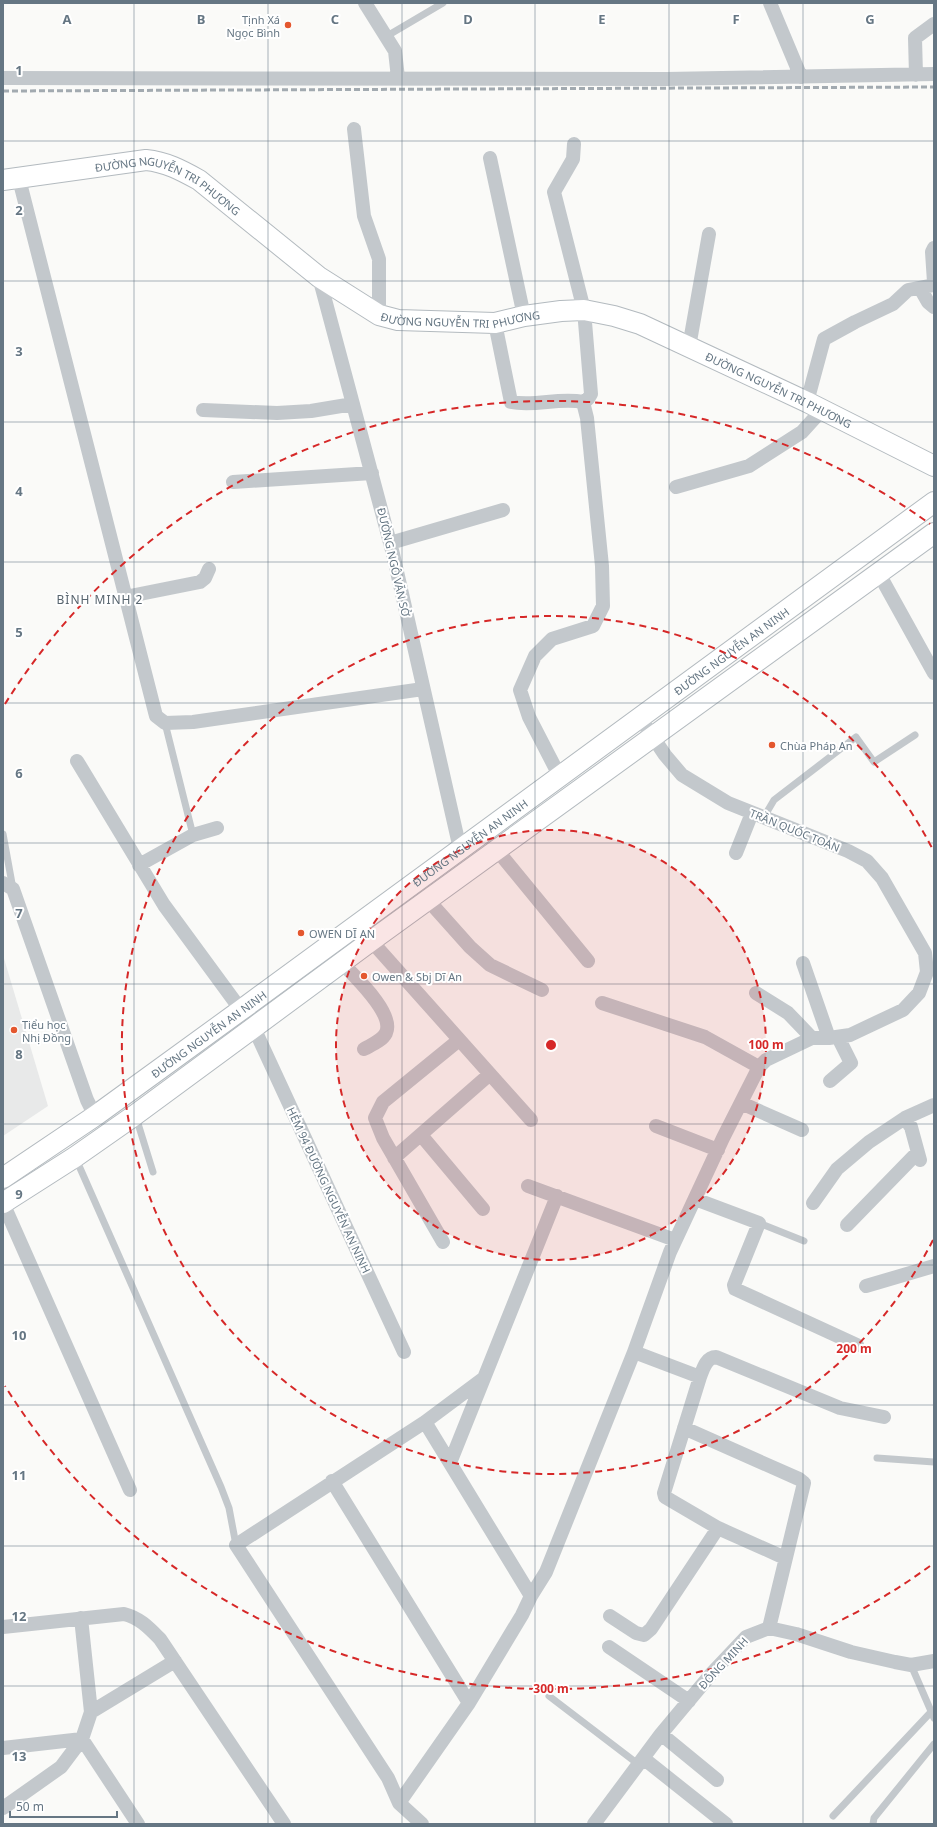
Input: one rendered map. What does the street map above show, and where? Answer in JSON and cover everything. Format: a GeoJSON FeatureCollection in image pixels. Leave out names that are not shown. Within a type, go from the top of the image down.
{"type":"FeatureCollection","features":[{"type":"Feature","properties":{"kind":"main road","name":"ĐƯỜNG NGUYỄN TRI PHƯƠNG"},"geometry":{"type":"LineString","coordinates":[[11,180],[146,160],[162,162],[199,180],[319,277],[379,315],[398,320],[495,323],[524,316],[561,311],[584,310],[614,316],[640,324],[814,406],[934,466]]}},
{"type":"Feature","properties":{"kind":"main road","name":"ĐƯỜNG NGUYỄN AN NINH"},"geometry":{"type":"LineString","coordinates":[[3,1178],[95,1116],[241,1010],[934,502]]}},
{"type":"Feature","properties":{"kind":"main road","name":"ĐƯỜNG NGUYỄN AN NINH"},"geometry":{"type":"LineString","coordinates":[[3,1203],[75,1157],[136,1115],[371,941],[878,572],[934,533]]}},
{"type":"Feature","properties":{"kind":"main road"},"geometry":{"type":"LineString","coordinates":[[95,1116],[108,1135]]}},
{"type":"Feature","properties":{"kind":"street"},"geometry":{"type":"LineString","coordinates":[[365,3],[395,51],[398,78]]}},
{"type":"Feature","properties":{"kind":"street"},"geometry":{"type":"LineString","coordinates":[[770,3],[801,77]]}},
{"type":"Feature","properties":{"kind":"street"},"geometry":{"type":"LineString","coordinates":[[916,75],[915,38],[934,24]]}},
{"type":"Feature","properties":{"kind":"street"},"geometry":{"type":"LineString","coordinates":[[3,78],[801,77],[934,74]]}},
{"type":"Feature","properties":{"kind":"street"},"geometry":{"type":"LineString","coordinates":[[354,129],[364,216],[379,259],[379,315]]}},
{"type":"Feature","properties":{"kind":"street"},"geometry":{"type":"LineString","coordinates":[[495,323],[511,402],[520,404],[572,400],[583,402],[588,400],[591,394],[584,310],[554,192],[573,159],[574,144]]}},
{"type":"Feature","properties":{"kind":"street"},"geometry":{"type":"LineString","coordinates":[[490,158],[524,316]]}},
{"type":"Feature","properties":{"kind":"street"},"geometry":{"type":"LineString","coordinates":[[11,180],[156,716],[165,723],[192,722],[423,689]]}},
{"type":"Feature","properties":{"kind":"street"},"geometry":{"type":"LineString","coordinates":[[689,347],[709,234]]}},
{"type":"Feature","properties":{"kind":"street"},"geometry":{"type":"LineString","coordinates":[[934,248],[932,252],[934,282]]}},
{"type":"Feature","properties":{"kind":"street","name":"ĐƯỜNG NGÔ VĂN SỞ"},"geometry":{"type":"LineString","coordinates":[[319,277],[390,543],[460,849]]}},
{"type":"Feature","properties":{"kind":"street"},"geometry":{"type":"LineString","coordinates":[[676,487],[749,466],[802,432],[814,406],[824,339],[854,322],[893,304],[908,290],[934,285]]}},
{"type":"Feature","properties":{"kind":"street"},"geometry":{"type":"LineString","coordinates":[[920,288],[928,302],[934,307]]}},
{"type":"Feature","properties":{"kind":"street"},"geometry":{"type":"LineString","coordinates":[[560,777],[529,717],[520,690],[535,656],[552,639],[593,626],[603,606],[602,566],[587,418],[583,402]]}},
{"type":"Feature","properties":{"kind":"street"},"geometry":{"type":"LineString","coordinates":[[203,410],[277,414],[311,411],[353,404]]}},
{"type":"Feature","properties":{"kind":"street"},"geometry":{"type":"LineString","coordinates":[[233,482],[372,473]]}},
{"type":"Feature","properties":{"kind":"street"},"geometry":{"type":"LineString","coordinates":[[390,543],[503,510]]}},
{"type":"Feature","properties":{"kind":"street"},"geometry":{"type":"LineString","coordinates":[[125,597],[200,582],[205,578],[209,569]]}},
{"type":"Feature","properties":{"kind":"street"},"geometry":{"type":"LineString","coordinates":[[878,572],[934,673]]}},
{"type":"Feature","properties":{"kind":"street","name":"TRẦN QUỐC TOẢN"},"geometry":{"type":"LineString","coordinates":[[640,718],[665,755],[682,775],[728,803],[848,851],[867,861],[882,878],[930,952]]}},
{"type":"Feature","properties":{"kind":"street"},"geometry":{"type":"LineString","coordinates":[[77,761],[164,904],[241,1010]]}},
{"type":"Feature","properties":{"kind":"street"},"geometry":{"type":"LineString","coordinates":[[736,853],[758,815]]}},
{"type":"Feature","properties":{"kind":"street"},"geometry":{"type":"LineString","coordinates":[[139,865],[193,836],[217,828]]}},
{"type":"Feature","properties":{"kind":"street"},"geometry":{"type":"LineString","coordinates":[[497,850],[588,961]]}},
{"type":"Feature","properties":{"kind":"street"},"geometry":{"type":"LineString","coordinates":[[8,886],[86,1100],[95,1116]]}},
{"type":"Feature","properties":{"kind":"street"},"geometry":{"type":"LineString","coordinates":[[428,900],[470,947],[490,965],[542,990]]}},
{"type":"Feature","properties":{"kind":"street"},"geometry":{"type":"LineString","coordinates":[[357,925],[531,1120]]}},
{"type":"Feature","properties":{"kind":"street"},"geometry":{"type":"LineString","coordinates":[[399,1802],[469,1703],[546,1572],[634,1352],[675,1240],[759,1067],[766,1060],[812,1038],[833,1038],[850,1035],[903,1010],[919,994],[927,972],[930,952]]}},
{"type":"Feature","properties":{"kind":"street"},"geometry":{"type":"LineString","coordinates":[[342,963],[377,1002],[387,1022],[387,1031],[383,1037],[364,1049]]}},
{"type":"Feature","properties":{"kind":"street"},"geometry":{"type":"LineString","coordinates":[[803,963],[833,1038],[851,1063],[830,1080]]}},
{"type":"Feature","properties":{"kind":"street"},"geometry":{"type":"LineString","coordinates":[[756,993],[788,1013],[812,1038]]}},
{"type":"Feature","properties":{"kind":"street"},"geometry":{"type":"LineString","coordinates":[[602,1003],[705,1037],[759,1067]]}},
{"type":"Feature","properties":{"kind":"street","name":"HẺM 94 ĐƯỜNG NGUYỄN AN NINH"},"geometry":{"type":"LineString","coordinates":[[254,1028],[404,1352]]}},
{"type":"Feature","properties":{"kind":"street"},"geometry":{"type":"LineString","coordinates":[[443,1242],[382,1138],[375,1118],[383,1102],[459,1040]]}},
{"type":"Feature","properties":{"kind":"street"},"geometry":{"type":"LineString","coordinates":[[394,1158],[490,1074]]}},
{"type":"Feature","properties":{"kind":"street"},"geometry":{"type":"LineString","coordinates":[[741,1103],[802,1130]]}},
{"type":"Feature","properties":{"kind":"street"},"geometry":{"type":"LineString","coordinates":[[812,1202],[837,1169],[869,1142],[905,1118],[934,1105]]}},
{"type":"Feature","properties":{"kind":"street"},"geometry":{"type":"LineString","coordinates":[[846,1224],[919,1156],[911,1127],[905,1118]]}},
{"type":"Feature","properties":{"kind":"street"},"geometry":{"type":"LineString","coordinates":[[656,1126],[718,1150]]}},
{"type":"Feature","properties":{"kind":"street"},"geometry":{"type":"LineString","coordinates":[[421,1135],[483,1209]]}},
{"type":"Feature","properties":{"kind":"street"},"geometry":{"type":"LineString","coordinates":[[528,1186],[675,1240]]}},
{"type":"Feature","properties":{"kind":"street"},"geometry":{"type":"LineString","coordinates":[[450,1463],[557,1196]]}},
{"type":"Feature","properties":{"kind":"street"},"geometry":{"type":"LineString","coordinates":[[695,1199],[759,1223],[734,1285],[735,1289],[857,1345]]}},
{"type":"Feature","properties":{"kind":"street"},"geometry":{"type":"LineString","coordinates":[[3,1203],[130,1490]]}},
{"type":"Feature","properties":{"kind":"street"},"geometry":{"type":"LineString","coordinates":[[866,1286],[934,1266]]}},
{"type":"Feature","properties":{"kind":"street"},"geometry":{"type":"LineString","coordinates":[[634,1352],[700,1377]]}},
{"type":"Feature","properties":{"kind":"street"},"geometry":{"type":"LineString","coordinates":[[785,1558],[718,1528],[665,1497],[664,1494],[684,1428],[700,1377],[707,1361],[712,1357],[716,1357],[840,1408],[884,1416]]}},
{"type":"Feature","properties":{"kind":"street"},"geometry":{"type":"LineString","coordinates":[[422,1824],[399,1802],[388,1778],[236,1546],[332,1481],[425,1422],[484,1378]]}},
{"type":"Feature","properties":{"kind":"street"},"geometry":{"type":"LineString","coordinates":[[425,1422],[531,1596]]}},
{"type":"Feature","properties":{"kind":"street"},"geometry":{"type":"LineString","coordinates":[[684,1428],[802,1480],[803,1487],[785,1558],[770,1628],[796,1634],[851,1652],[911,1665],[934,1661]]}},
{"type":"Feature","properties":{"kind":"street"},"geometry":{"type":"LineString","coordinates":[[332,1481],[469,1703]]}},
{"type":"Feature","properties":{"kind":"street"},"geometry":{"type":"LineString","coordinates":[[610,1616],[636,1633],[644,1635],[651,1629],[718,1528]]}},
{"type":"Feature","properties":{"kind":"street"},"geometry":{"type":"LineString","coordinates":[[3,1627],[124,1614],[132,1616],[145,1623],[160,1639],[175,1660],[284,1824]]}},
{"type":"Feature","properties":{"kind":"street"},"geometry":{"type":"LineString","coordinates":[[3,1808],[61,1767],[82,1739],[91,1712],[81,1618]]}},
{"type":"Feature","properties":{"kind":"street","name":"ĐÔNG MINH"},"geometry":{"type":"LineString","coordinates":[[599,1822],[641,1761],[688,1701],[746,1637],[770,1628]]}},
{"type":"Feature","properties":{"kind":"street"},"geometry":{"type":"LineString","coordinates":[[609,1647],[688,1701]]}},
{"type":"Feature","properties":{"kind":"street"},"geometry":{"type":"LineString","coordinates":[[91,1712],[175,1660]]}},
{"type":"Feature","properties":{"kind":"street"},"geometry":{"type":"LineString","coordinates":[[661,1734],[718,1780]]}},
{"type":"Feature","properties":{"kind":"street"},"geometry":{"type":"LineString","coordinates":[[3,1748],[82,1739]]}},
{"type":"Feature","properties":{"kind":"street"},"geometry":{"type":"LineString","coordinates":[[82,1739],[138,1824]]}},
{"type":"Feature","properties":{"kind":"street"},"geometry":{"type":"LineString","coordinates":[[641,1761],[726,1824]]}},
{"type":"Feature","properties":{"kind":"lane"},"geometry":{"type":"LineString","coordinates":[[387,36],[443,3]]}},
{"type":"Feature","properties":{"kind":"lane"},"geometry":{"type":"LineString","coordinates":[[165,723],[193,836]]}},
{"type":"Feature","properties":{"kind":"lane"},"geometry":{"type":"LineString","coordinates":[[758,815],[774,800],[856,737],[874,762],[916,735]]}},
{"type":"Feature","properties":{"kind":"lane"},"geometry":{"type":"LineString","coordinates":[[3,834],[8,886]]}},
{"type":"Feature","properties":{"kind":"lane"},"geometry":{"type":"LineString","coordinates":[[136,1115],[153,1172]]}},
{"type":"Feature","properties":{"kind":"lane"},"geometry":{"type":"LineString","coordinates":[[75,1157],[221,1487],[228,1508],[236,1546]]}},
{"type":"Feature","properties":{"kind":"lane"},"geometry":{"type":"LineString","coordinates":[[759,1223],[804,1241]]}},
{"type":"Feature","properties":{"kind":"lane"},"geometry":{"type":"LineString","coordinates":[[877,1458],[934,1462]]}},
{"type":"Feature","properties":{"kind":"lane"},"geometry":{"type":"LineString","coordinates":[[833,1816],[933,1715],[911,1665]]}},
{"type":"Feature","properties":{"kind":"lane"},"geometry":{"type":"LineString","coordinates":[[549,1696],[641,1761]]}},
{"type":"Feature","properties":{"kind":"lane"},"geometry":{"type":"LineString","coordinates":[[873,1824],[874,1818],[934,1744]]}},
{"type":"Feature","properties":{"kind":"shaded area","name":"Tiểu học Nhị Đồng"},"geometry":{"type":"Polygon","coordinates":[[[3,955],[48,1106],[3,1136],[3,955]]]}},
{"type":"Feature","properties":{"kind":"railway"},"geometry":{"type":"LineString","coordinates":[[3,91],[934,87]]}},
{"type":"Feature","properties":{"kind":"place","name":"Tịnh Xá Ngọc Bình"},"geometry":{"type":"Point","coordinates":[288,25]}},
{"type":"Feature","properties":{"kind":"place","name":"Chùa Pháp An"},"geometry":{"type":"Point","coordinates":[772,745]}},
{"type":"Feature","properties":{"kind":"place","name":"OWEN DĨ AN"},"geometry":{"type":"Point","coordinates":[301,933]}},
{"type":"Feature","properties":{"kind":"place","name":"Owen & Sbj Dĩ An"},"geometry":{"type":"Point","coordinates":[364,976]}},
{"type":"Feature","properties":{"kind":"place","name":"Tiểu học Nhị Đồng"},"geometry":{"type":"Point","coordinates":[14,1030]}},
{"type":"Feature","properties":{"kind":"district","name":"BÌNH MINH 2"},"geometry":{"type":"Point","coordinates":[100,599]}}]}
